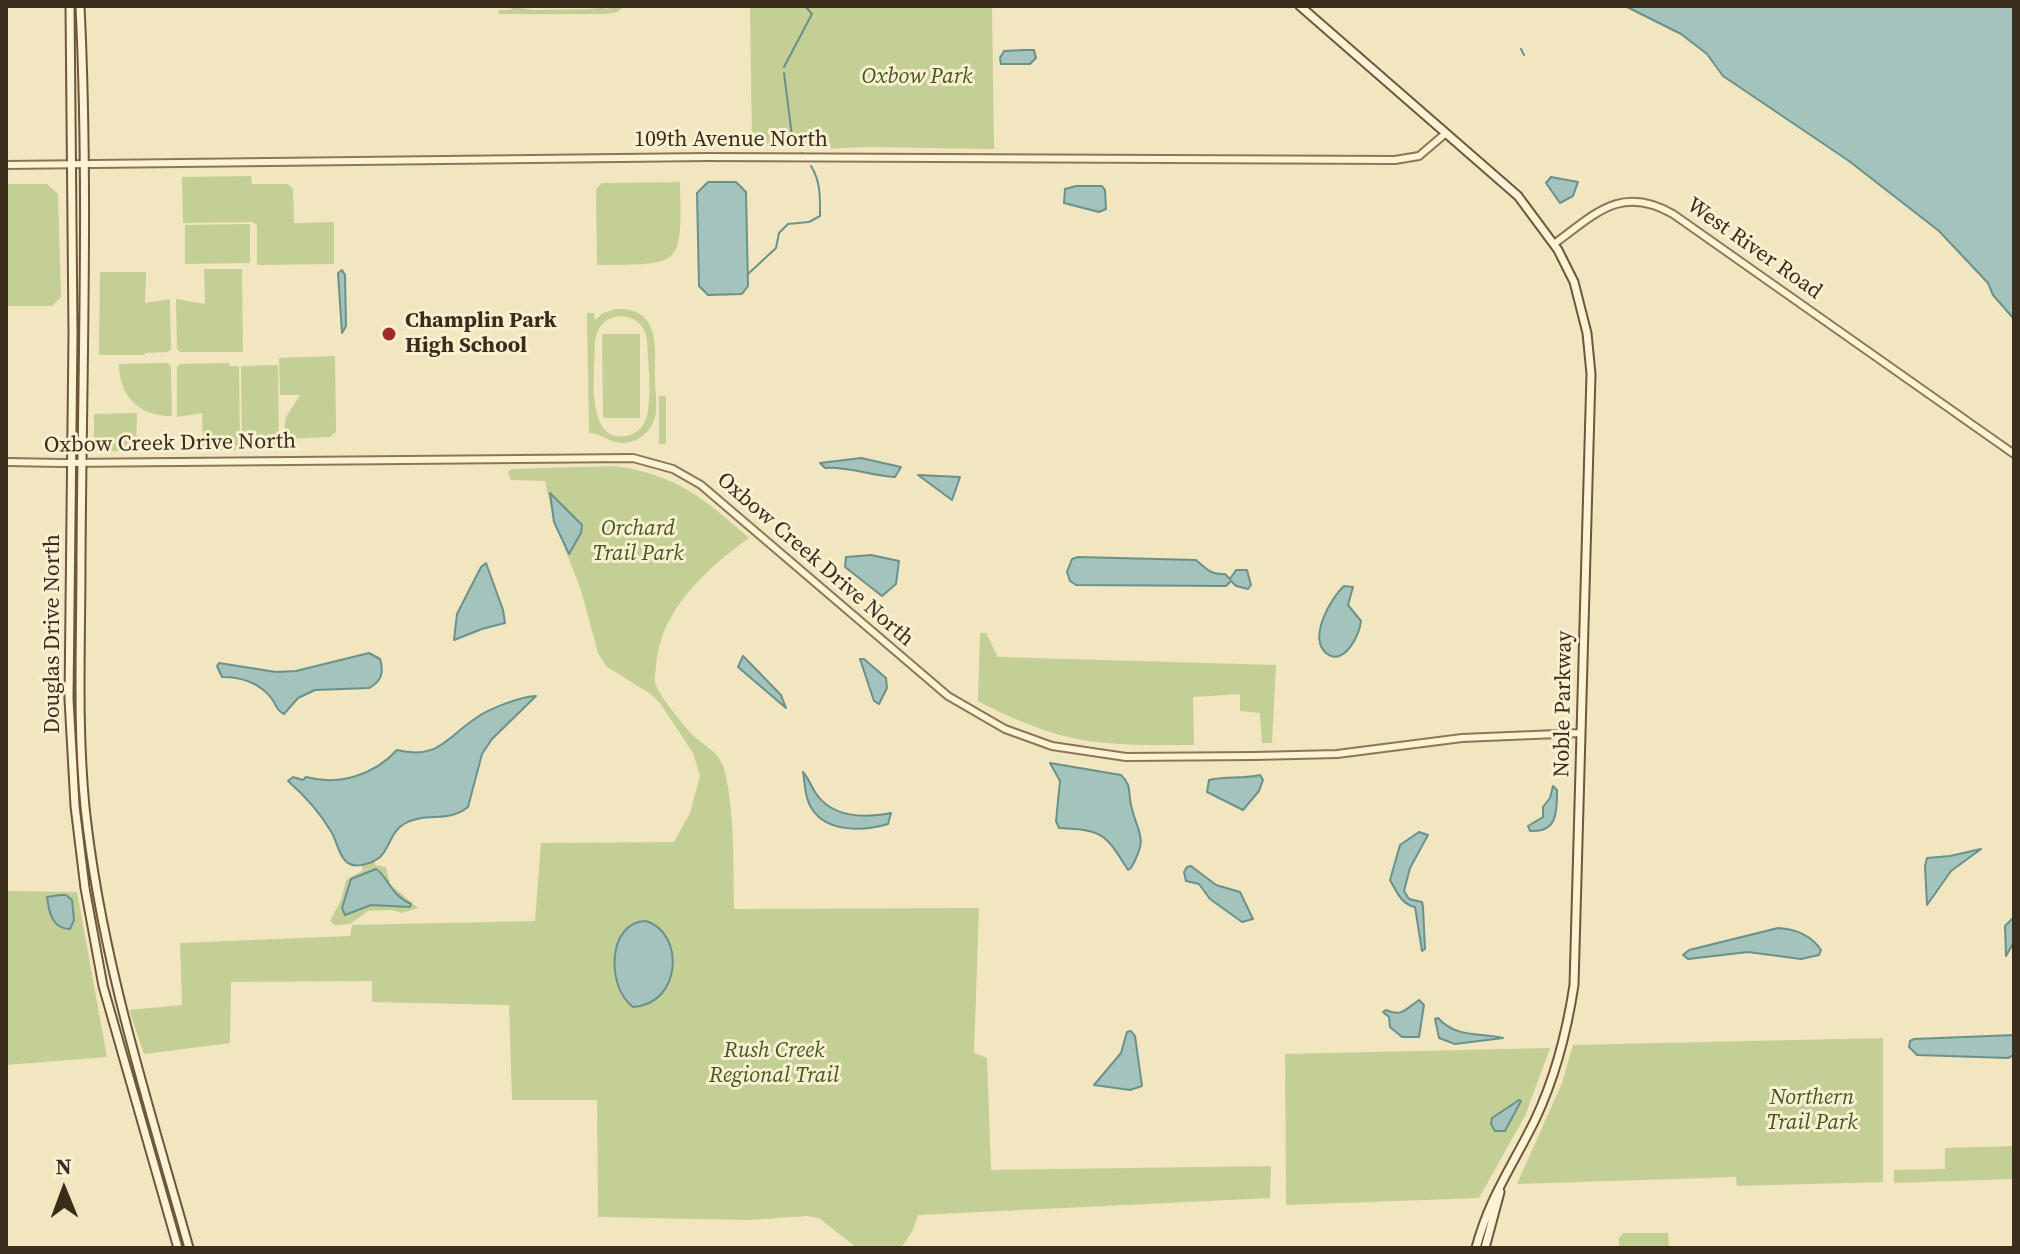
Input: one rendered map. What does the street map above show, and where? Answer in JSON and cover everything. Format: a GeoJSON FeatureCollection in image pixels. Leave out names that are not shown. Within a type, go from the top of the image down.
{"type":"FeatureCollection","features":[{"type":"Feature","properties":{"kind":"main road","name":"Douglas Drive North"},"geometry":{"type":"LineString","coordinates":[[70,6],[72,463],[69,723],[73,791],[83,878],[114,1029],[178,1248]]}},
{"type":"Feature","properties":{"kind":"main road","name":"Douglas Drive North"},"geometry":{"type":"LineString","coordinates":[[80,6],[85,346],[80,726],[92,866],[102,926],[134,1061],[189,1248]]}},
{"type":"Feature","properties":{"kind":"main road"},"geometry":{"type":"LineString","coordinates":[[1300,6],[1508,185],[1554,244]]}},
{"type":"Feature","properties":{"kind":"main road","name":"Noble Parkway"},"geometry":{"type":"LineString","coordinates":[[1476,1248],[1490,1204],[1548,1091],[1572,996],[1576,958],[1590,358],[1578,292],[1554,244]]}},
{"type":"Feature","properties":{"kind":"main road","name":"Noble Parkway"},"geometry":{"type":"LineString","coordinates":[[1485,1248],[1495,1205],[1513,1161]]}},
{"type":"Feature","properties":{"kind":"street","name":"109th Avenue North"},"geometry":{"type":"LineString","coordinates":[[6,165],[693,157],[1395,160],[1419,156],[1446,133]]}},
{"type":"Feature","properties":{"kind":"street","name":"West River Road"},"geometry":{"type":"LineString","coordinates":[[1554,244],[1606,206],[1626,201],[1658,205],[2014,454]]}},
{"type":"Feature","properties":{"kind":"street","name":"Oxbow Creek Drive North"},"geometry":{"type":"LineString","coordinates":[[6,462],[610,457],[655,463],[683,474],[710,492],[948,696],[1005,729],[1052,746],[1086,753],[1159,757],[1327,754],[1462,738],[1581,733]]}},
{"type":"Feature","properties":{"kind":"green space"},"geometry":{"type":"Polygon","coordinates":[[[509,6],[532,10],[625,6],[617,12],[606,14],[499,14],[499,10],[512,10],[509,6]]]}},
{"type":"Feature","properties":{"kind":"green space","name":"Oxbow Park"},"geometry":{"type":"Polygon","coordinates":[[[750,6],[992,6],[994,149],[815,149],[752,144],[750,6]]]}},
{"type":"Feature","properties":{"kind":"green space"},"geometry":{"type":"Polygon","coordinates":[[[251,176],[252,184],[288,184],[293,189],[294,223],[334,222],[334,264],[257,265],[257,226],[253,222],[183,223],[182,177],[251,176]]]}},
{"type":"Feature","properties":{"kind":"green space"},"geometry":{"type":"Polygon","coordinates":[[[680,182],[680,232],[671,256],[646,264],[597,265],[596,189],[602,183],[680,182]]]}},
{"type":"Feature","properties":{"kind":"green space"},"geometry":{"type":"Polygon","coordinates":[[[6,184],[47,184],[58,194],[61,297],[52,306],[6,306],[6,184]]]}},
{"type":"Feature","properties":{"kind":"green space"},"geometry":{"type":"Polygon","coordinates":[[[250,224],[250,263],[185,264],[185,225],[250,224]]]}},
{"type":"Feature","properties":{"kind":"green space"},"geometry":{"type":"Polygon","coordinates":[[[204,269],[242,269],[243,352],[180,352],[177,349],[176,299],[205,304],[204,269]]]}},
{"type":"Feature","properties":{"kind":"green space"},"geometry":{"type":"Polygon","coordinates":[[[100,272],[146,272],[145,303],[170,299],[171,349],[168,352],[99,355],[100,272]]]}},
{"type":"Feature","properties":{"kind":"green space"},"geometry":{"type":"Polygon","coordinates":[[[616,309],[631,310],[641,315],[648,322],[655,343],[655,417],[646,432],[630,442],[619,443],[589,433],[587,313],[594,313],[595,320],[603,313],[616,309]],[[626,317],[610,319],[597,332],[594,385],[595,402],[603,428],[613,435],[626,436],[637,432],[644,423],[649,389],[646,335],[639,323],[626,317]]]}},
{"type":"Feature","properties":{"kind":"green space"},"geometry":{"type":"Polygon","coordinates":[[[602,334],[640,334],[640,418],[603,418],[602,334]]]}},
{"type":"Feature","properties":{"kind":"green space"},"geometry":{"type":"Polygon","coordinates":[[[335,356],[336,432],[330,437],[283,439],[286,417],[300,395],[280,395],[279,358],[335,356]]]}},
{"type":"Feature","properties":{"kind":"green space"},"geometry":{"type":"Polygon","coordinates":[[[168,363],[171,367],[172,416],[150,413],[134,402],[123,386],[119,364],[168,363]]]}},
{"type":"Feature","properties":{"kind":"green space"},"geometry":{"type":"Polygon","coordinates":[[[229,363],[230,366],[239,366],[240,450],[203,450],[202,413],[177,417],[177,367],[180,364],[229,363]]]}},
{"type":"Feature","properties":{"kind":"green space"},"geometry":{"type":"Polygon","coordinates":[[[278,365],[279,449],[242,449],[241,366],[278,365]]]}},
{"type":"Feature","properties":{"kind":"green space"},"geometry":{"type":"Polygon","coordinates":[[[659,396],[666,396],[666,444],[659,444],[659,396]]]}},
{"type":"Feature","properties":{"kind":"green space"},"geometry":{"type":"Polygon","coordinates":[[[137,413],[136,451],[94,451],[94,414],[137,413]]]}},
{"type":"Feature","properties":{"kind":"green space","name":"Rush Creek Regional Trail"},"geometry":{"type":"Polygon","coordinates":[[[613,466],[654,475],[687,490],[749,538],[701,578],[675,610],[659,647],[655,676],[658,690],[670,708],[692,735],[718,757],[724,769],[732,820],[734,909],[979,908],[974,1053],[987,1058],[991,1170],[1271,1166],[1270,1198],[918,1215],[913,1230],[901,1248],[857,1248],[819,1218],[807,1216],[749,1220],[598,1217],[597,1100],[512,1100],[509,1005],[372,1002],[372,981],[231,982],[230,1043],[144,1054],[129,1010],[182,1005],[180,943],[350,936],[352,925],[535,921],[541,843],[674,842],[690,813],[700,776],[693,753],[660,703],[607,667],[598,653],[581,590],[553,518],[545,481],[511,480],[508,472],[511,469],[613,466]]]}},
{"type":"Feature","properties":{"kind":"green space"},"geometry":{"type":"Polygon","coordinates":[[[980,633],[986,633],[998,657],[1276,665],[1272,743],[1262,743],[1260,713],[1240,711],[1240,694],[1193,697],[1194,745],[1129,745],[1090,741],[1025,723],[978,701],[980,633]]]}},
{"type":"Feature","properties":{"kind":"green space"},"geometry":{"type":"Polygon","coordinates":[[[375,860],[375,865],[386,867],[390,884],[418,908],[402,913],[392,910],[368,911],[350,924],[335,925],[330,921],[341,900],[346,880],[363,870],[361,865],[375,860]]]}},
{"type":"Feature","properties":{"kind":"green space"},"geometry":{"type":"Polygon","coordinates":[[[6,891],[77,892],[107,1057],[6,1065],[6,891]]]}},
{"type":"Feature","properties":{"kind":"green space","name":"Northern Trail Park"},"geometry":{"type":"Polygon","coordinates":[[[1883,1038],[1883,1182],[1737,1186],[1736,1177],[1517,1184],[1562,1083],[1573,1045],[1883,1038]]]}},
{"type":"Feature","properties":{"kind":"green space"},"geometry":{"type":"Polygon","coordinates":[[[1550,1048],[1525,1116],[1479,1198],[1286,1205],[1285,1054],[1550,1048]]]}},
{"type":"Feature","properties":{"kind":"green space"},"geometry":{"type":"Polygon","coordinates":[[[2014,1146],[2014,1179],[1894,1183],[1894,1170],[1945,1169],[1945,1148],[2014,1146]]]}},
{"type":"Feature","properties":{"kind":"green space"},"geometry":{"type":"Polygon","coordinates":[[[1623,1233],[1668,1233],[1669,1248],[1619,1248],[1619,1238],[1623,1233]]]}},
{"type":"Feature","properties":{"kind":"water"},"geometry":{"type":"Polygon","coordinates":[[[1625,6],[2013,6],[2014,319],[1993,295],[1988,283],[1939,231],[1849,161],[1723,76],[1707,54],[1681,34],[1625,6]]]}},
{"type":"Feature","properties":{"kind":"water"},"geometry":{"type":"Polygon","coordinates":[[[1034,50],[1036,58],[1030,64],[1001,64],[1004,51],[1034,50]]]}},
{"type":"Feature","properties":{"kind":"water"},"geometry":{"type":"Polygon","coordinates":[[[1551,177],[1578,182],[1573,196],[1560,203],[1546,183],[1551,177]]]}},
{"type":"Feature","properties":{"kind":"water"},"geometry":{"type":"Polygon","coordinates":[[[708,182],[736,182],[746,192],[748,286],[742,294],[708,295],[699,286],[697,193],[708,182]]]}},
{"type":"Feature","properties":{"kind":"water"},"geometry":{"type":"Polygon","coordinates":[[[1102,186],[1106,209],[1099,212],[1064,203],[1065,189],[1102,186]]]}},
{"type":"Feature","properties":{"kind":"water"},"geometry":{"type":"Polygon","coordinates":[[[342,270],[345,275],[346,326],[342,333],[338,273],[342,270]]]}},
{"type":"Feature","properties":{"kind":"water"},"geometry":{"type":"Polygon","coordinates":[[[861,458],[901,467],[895,477],[825,468],[820,463],[861,458]]]}},
{"type":"Feature","properties":{"kind":"water"},"geometry":{"type":"Polygon","coordinates":[[[918,475],[960,477],[952,500],[918,475]]]}},
{"type":"Feature","properties":{"kind":"water"},"geometry":{"type":"Polygon","coordinates":[[[550,493],[582,525],[569,554],[554,522],[550,493]]]}},
{"type":"Feature","properties":{"kind":"water"},"geometry":{"type":"Polygon","coordinates":[[[871,555],[899,561],[896,584],[882,596],[845,567],[846,557],[871,555]]]}},
{"type":"Feature","properties":{"kind":"water"},"geometry":{"type":"Polygon","coordinates":[[[1072,559],[1196,560],[1209,571],[1225,574],[1230,579],[1236,570],[1247,570],[1251,585],[1248,589],[1231,581],[1226,586],[1076,585],[1070,581],[1067,572],[1072,559]]]}},
{"type":"Feature","properties":{"kind":"water"},"geometry":{"type":"Polygon","coordinates":[[[486,563],[505,623],[454,640],[457,614],[486,563]]]}},
{"type":"Feature","properties":{"kind":"water"},"geometry":{"type":"Polygon","coordinates":[[[1344,586],[1353,587],[1348,605],[1361,621],[1350,648],[1332,657],[1321,646],[1320,628],[1333,599],[1344,586]]]}},
{"type":"Feature","properties":{"kind":"water"},"geometry":{"type":"Polygon","coordinates":[[[369,653],[380,659],[382,668],[381,676],[369,688],[315,690],[298,698],[284,714],[262,689],[243,680],[222,677],[217,666],[219,663],[276,672],[296,671],[369,653]]]}},
{"type":"Feature","properties":{"kind":"water"},"geometry":{"type":"Polygon","coordinates":[[[743,656],[781,695],[786,708],[738,667],[743,656]]]}},
{"type":"Feature","properties":{"kind":"water"},"geometry":{"type":"Polygon","coordinates":[[[860,659],[886,678],[887,688],[879,704],[874,701],[860,659]]]}},
{"type":"Feature","properties":{"kind":"water"},"geometry":{"type":"Polygon","coordinates":[[[536,696],[492,739],[482,754],[468,807],[452,815],[420,818],[404,824],[396,831],[383,854],[369,863],[357,865],[347,862],[323,819],[288,781],[293,777],[303,780],[306,777],[343,779],[367,772],[397,750],[432,750],[488,711],[536,696]]]}},
{"type":"Feature","properties":{"kind":"water"},"geometry":{"type":"Polygon","coordinates":[[[1050,763],[1121,775],[1128,786],[1141,842],[1131,868],[1128,870],[1108,841],[1094,832],[1059,828],[1056,821],[1060,781],[1050,763]]]}},
{"type":"Feature","properties":{"kind":"water"},"geometry":{"type":"Polygon","coordinates":[[[803,772],[817,795],[832,808],[861,816],[891,813],[888,824],[858,829],[827,822],[810,805],[803,772]]]}},
{"type":"Feature","properties":{"kind":"water"},"geometry":{"type":"Polygon","coordinates":[[[1260,775],[1263,780],[1259,791],[1243,810],[1207,792],[1209,780],[1260,775]]]}},
{"type":"Feature","properties":{"kind":"water"},"geometry":{"type":"Polygon","coordinates":[[[1553,786],[1557,790],[1554,819],[1546,828],[1530,831],[1528,826],[1543,817],[1543,807],[1550,798],[1553,786]]]}},
{"type":"Feature","properties":{"kind":"water"},"geometry":{"type":"Polygon","coordinates":[[[1419,832],[1428,835],[1410,868],[1404,891],[1409,899],[1422,902],[1425,949],[1422,951],[1415,907],[1403,900],[1390,880],[1400,845],[1419,832]]]}},
{"type":"Feature","properties":{"kind":"water"},"geometry":{"type":"Polygon","coordinates":[[[1981,849],[1951,871],[1927,905],[1927,858],[1981,849]]]}},
{"type":"Feature","properties":{"kind":"water"},"geometry":{"type":"Polygon","coordinates":[[[1191,866],[1216,885],[1240,892],[1253,919],[1242,922],[1210,899],[1199,884],[1186,881],[1184,872],[1191,866]]]}},
{"type":"Feature","properties":{"kind":"water"},"geometry":{"type":"Polygon","coordinates":[[[376,869],[398,895],[411,904],[410,907],[371,905],[345,915],[342,908],[351,879],[376,869]]]}},
{"type":"Feature","properties":{"kind":"water"},"geometry":{"type":"Polygon","coordinates":[[[60,895],[72,900],[74,920],[70,929],[55,923],[50,914],[47,897],[60,895]]]}},
{"type":"Feature","properties":{"kind":"water"},"geometry":{"type":"Polygon","coordinates":[[[2014,917],[2014,942],[2006,956],[2005,926],[2014,917]]]}},
{"type":"Feature","properties":{"kind":"water"},"geometry":{"type":"Polygon","coordinates":[[[646,921],[659,928],[667,939],[672,953],[672,967],[669,982],[661,994],[649,1003],[633,1007],[618,985],[615,957],[624,932],[633,924],[646,921]]]}},
{"type":"Feature","properties":{"kind":"water"},"geometry":{"type":"Polygon","coordinates":[[[1778,928],[1796,931],[1807,937],[1821,950],[1819,955],[1801,959],[1748,952],[1688,959],[1683,955],[1689,950],[1778,928]]]}},
{"type":"Feature","properties":{"kind":"water"},"geometry":{"type":"Polygon","coordinates":[[[1419,1000],[1424,1005],[1419,1037],[1402,1037],[1390,1027],[1389,1017],[1383,1012],[1400,1012],[1419,1000]]]}},
{"type":"Feature","properties":{"kind":"water"},"geometry":{"type":"Polygon","coordinates":[[[1435,1019],[1461,1032],[1503,1038],[1455,1044],[1439,1038],[1435,1019]]]}},
{"type":"Feature","properties":{"kind":"water"},"geometry":{"type":"Polygon","coordinates":[[[1131,1031],[1135,1036],[1142,1086],[1130,1090],[1094,1085],[1121,1053],[1127,1032],[1131,1031]]]}},
{"type":"Feature","properties":{"kind":"water"},"geometry":{"type":"Polygon","coordinates":[[[2014,1035],[2014,1055],[2008,1058],[1917,1055],[1909,1047],[1914,1039],[2014,1035]]]}},
{"type":"Feature","properties":{"kind":"water"},"geometry":{"type":"Polygon","coordinates":[[[1519,1100],[1505,1131],[1495,1131],[1492,1118],[1519,1100]]]}},
{"type":"Feature","properties":{"kind":"waterway"},"geometry":{"type":"LineString","coordinates":[[784,67],[812,14],[805,6]]}},
{"type":"Feature","properties":{"kind":"waterway"},"geometry":{"type":"LineString","coordinates":[[1521,49],[1524,55]]}},
{"type":"Feature","properties":{"kind":"waterway"},"geometry":{"type":"LineString","coordinates":[[784,73],[792,136],[800,148]]}},
{"type":"Feature","properties":{"kind":"waterway"},"geometry":{"type":"LineString","coordinates":[[748,274],[776,248],[779,233],[788,224],[809,222],[820,216],[818,184],[811,166]]}},
{"type":"Feature","properties":{"kind":"place","name":"Champlin Park High School"},"geometry":{"type":"Point","coordinates":[389,334]}},
{"type":"Feature","properties":{"kind":"park label","name":"Orchard Trail Park"},"geometry":{"type":"Point","coordinates":[638,542]}}]}
